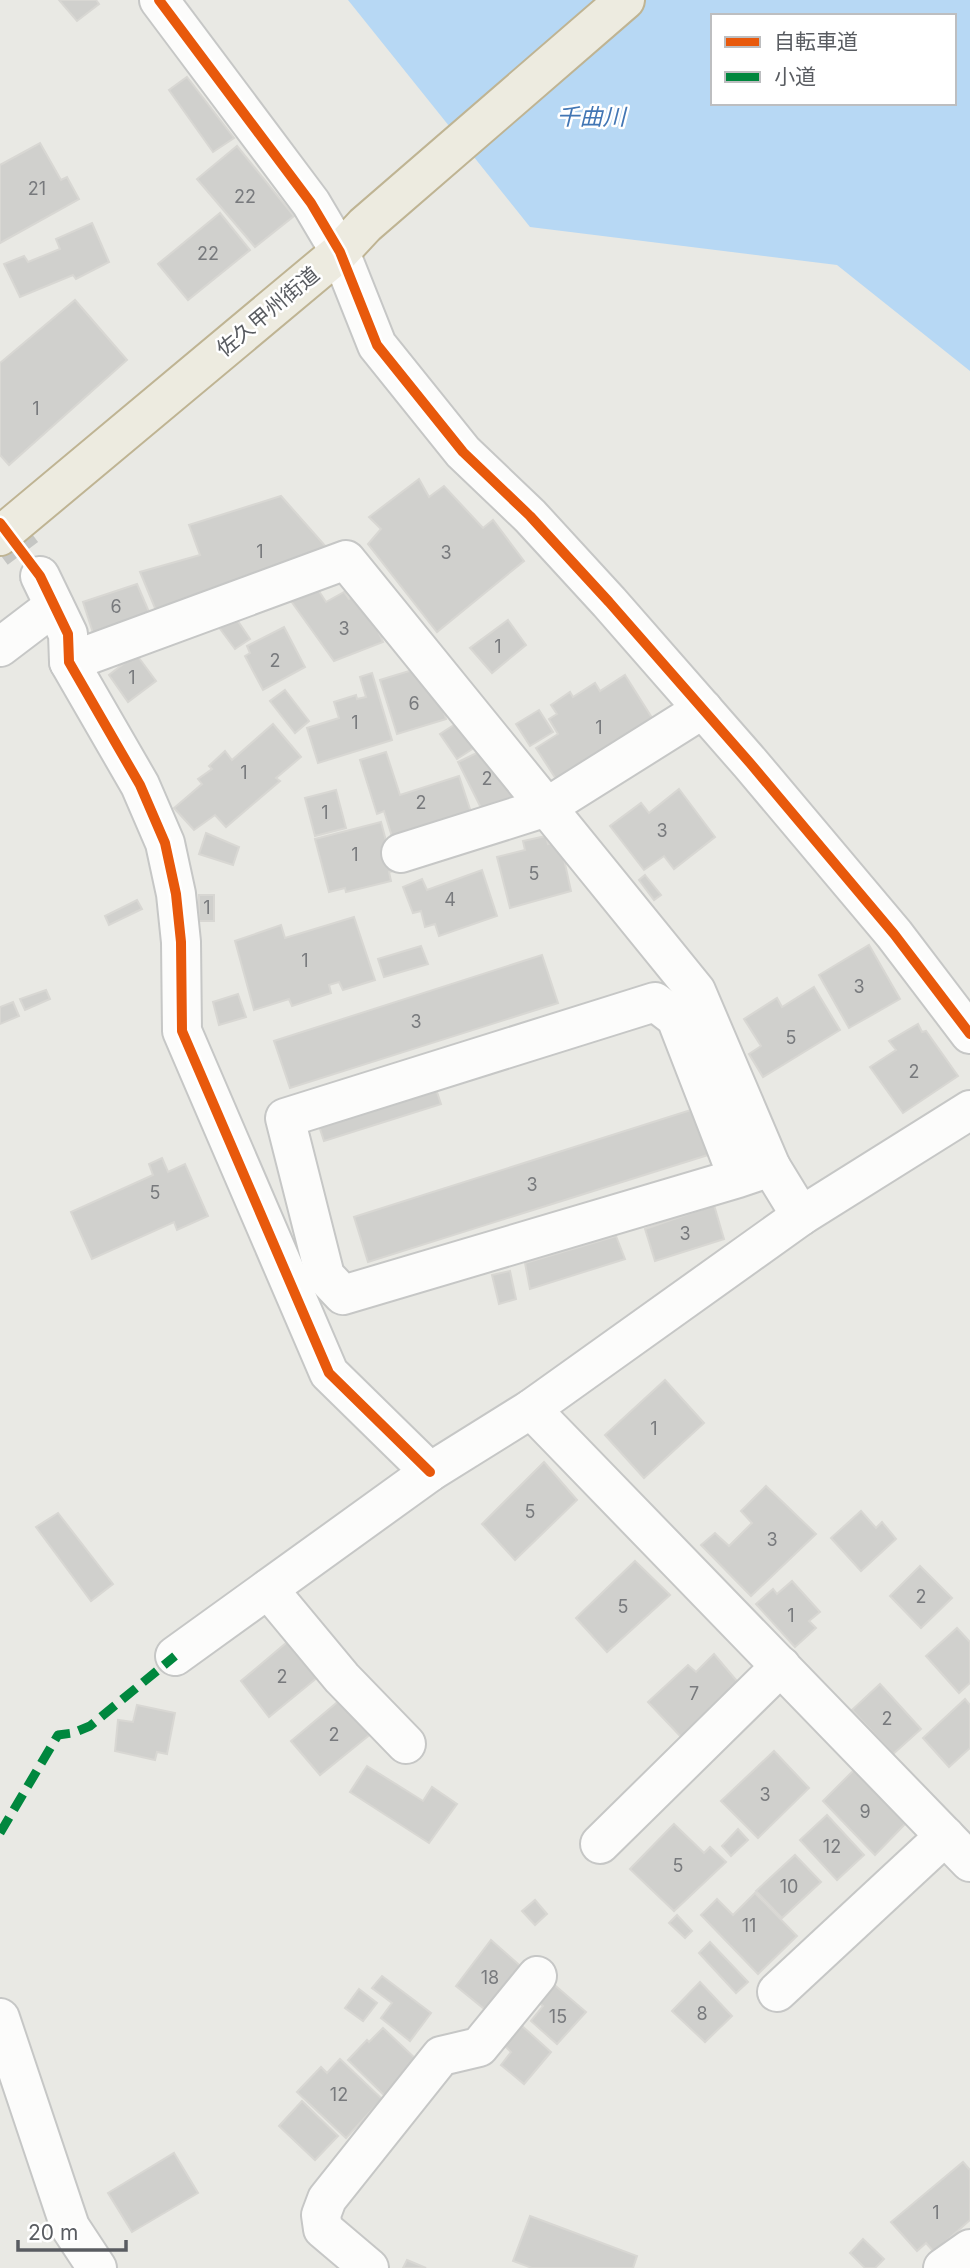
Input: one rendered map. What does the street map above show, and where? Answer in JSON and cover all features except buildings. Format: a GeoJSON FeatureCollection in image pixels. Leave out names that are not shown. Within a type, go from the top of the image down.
{"type":"FeatureCollection","features":[{"type":"Feature","properties":{"kind":"highway","name":"佐久甲州街道"},"geometry":{"type":"LineString","coordinates":[[0,536],[353,238],[625,0]]}},
{"type":"Feature","properties":{"kind":"street"},"geometry":{"type":"LineString","coordinates":[[159,0],[311,203],[353,238],[377,345],[463,452],[530,516],[703,709],[894,934],[970,1034]]}},
{"type":"Feature","properties":{"kind":"street"},"geometry":{"type":"LineString","coordinates":[[69,662],[346,560],[696,990],[754,1173]]}},
{"type":"Feature","properties":{"kind":"street"},"geometry":{"type":"LineString","coordinates":[[0,647],[47,591],[68,634],[69,662],[140,785],[165,843],[176,894],[181,943],[182,1031],[330,1373],[430,1472]]}},
{"type":"Feature","properties":{"kind":"street"},"geometry":{"type":"LineString","coordinates":[[401,853],[547,807],[703,709]]}},
{"type":"Feature","properties":{"kind":"street"},"geometry":{"type":"LineString","coordinates":[[754,1173],[343,1295],[325,1276],[285,1118],[654,1002],[676,1018],[754,1173],[801,1216]]}},
{"type":"Feature","properties":{"kind":"street"},"geometry":{"type":"LineString","coordinates":[[176,1656],[430,1472],[531,1409],[801,1216],[970,1110]]}},
{"type":"Feature","properties":{"kind":"street"},"geometry":{"type":"LineString","coordinates":[[277,1251],[316,1240]]}},
{"type":"Feature","properties":{"kind":"street"},"geometry":{"type":"LineString","coordinates":[[531,1409],[957,1849],[776,1992]]}},
{"type":"Feature","properties":{"kind":"street"},"geometry":{"type":"LineString","coordinates":[[268,1590],[342,1678],[406,1744]]}},
{"type":"Feature","properties":{"kind":"street"},"geometry":{"type":"LineString","coordinates":[[600,1844],[781,1666]]}},
{"type":"Feature","properties":{"kind":"street"},"geometry":{"type":"LineString","coordinates":[[369,2268],[323,2229],[321,2215],[327,2199],[441,2056],[479,2046],[537,1976]]}},
{"type":"Feature","properties":{"kind":"street"},"geometry":{"type":"LineString","coordinates":[[0,2018],[70,2227],[97,2268]]}},
{"type":"Feature","properties":{"kind":"street"},"geometry":{"type":"LineString","coordinates":[[943,2268],[970,2249]]}},
{"type":"Feature","properties":{"kind":"water","name":"千曲川"},"geometry":{"type":"Polygon","coordinates":[[[348,0],[970,0],[970,371],[837,265],[530,227],[348,0]]]}},
{"type":"Feature","properties":{"kind":"tunnel"},"geometry":{"type":"LineString","coordinates":[[0,523],[40,576]]}},
{"type":"Feature","properties":{"kind":"marked path"},"geometry":{"type":"LineString","coordinates":[[0,1833],[58,1735],[73,1733],[90,1726],[175,1656]]}},
{"type":"Feature","properties":{"kind":"cycle path"},"geometry":{"type":"LineString","coordinates":[[159,0],[311,203],[340,252],[377,345],[463,452],[530,516],[750,763],[894,934],[970,1034]]}},
{"type":"Feature","properties":{"kind":"cycle path"},"geometry":{"type":"LineString","coordinates":[[0,523],[40,576],[68,634],[69,662],[140,785],[165,843],[176,894],[181,942],[182,1031],[329,1373],[430,1472]]}}]}
